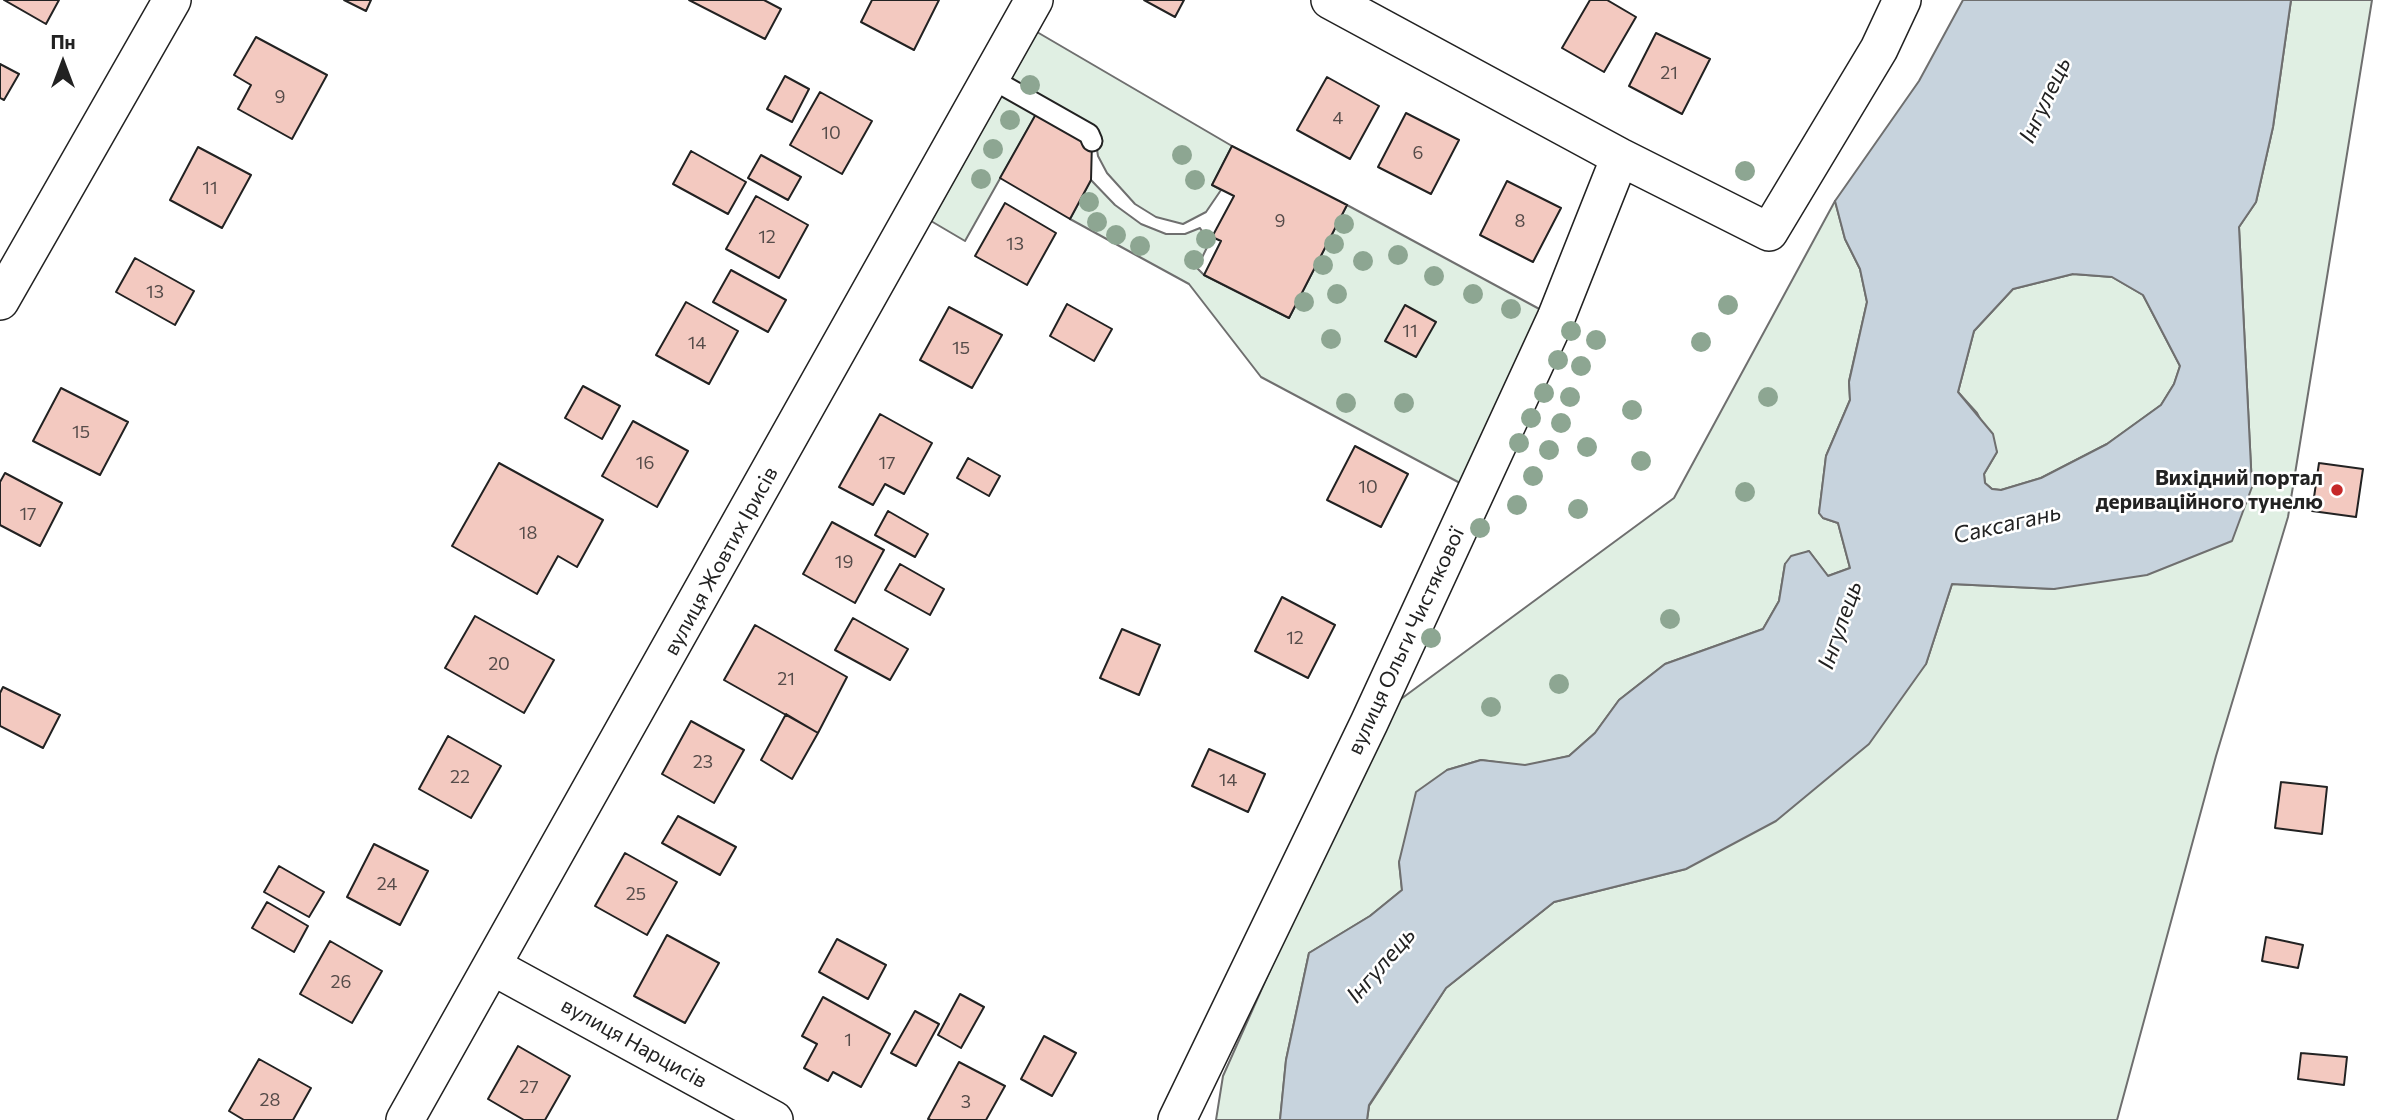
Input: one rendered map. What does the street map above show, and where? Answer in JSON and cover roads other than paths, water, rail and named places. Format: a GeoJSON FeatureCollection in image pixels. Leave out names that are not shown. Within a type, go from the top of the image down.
{"type":"FeatureCollection","features":[{"type":"Feature","properties":{"kind":"street"},"geometry":{"type":"LineString","coordinates":[[0,301],[172,0]]}},
{"type":"Feature","properties":{"kind":"street","name":"вулиця Жовтих Ірисів"},"geometry":{"type":"LineString","coordinates":[[405,1120],[494,967],[1034,0]]}},
{"type":"Feature","properties":{"kind":"street"},"geometry":{"type":"LineString","coordinates":[[1330,0],[1620,157],[1769,232],[1879,49],[1902,0]]}},
{"type":"Feature","properties":{"kind":"street","name":"вулиця Ольги Чистякової"},"geometry":{"type":"LineString","coordinates":[[1177,1120],[1369,723],[1556,318],[1620,157]]}},
{"type":"Feature","properties":{"kind":"street","name":"вулиця Нарцисів"},"geometry":{"type":"LineString","coordinates":[[494,967],[774,1120]]}},
{"type":"Feature","properties":{"kind":"lane"},"geometry":{"type":"LineString","coordinates":[[992,79],[1089,134],[1092,141]]}},
{"type":"Feature","properties":{"kind":"water"},"geometry":{"type":"Polygon","coordinates":[[[1963,0],[2291,0],[2273,127],[2256,202],[2239,227],[2252,487],[2232,541],[2147,575],[2054,589],[1952,584],[1926,664],[1869,744],[1776,821],[1686,869],[1554,902],[1446,988],[1369,1105],[1367,1120],[1280,1120],[1286,1060],[1309,953],[1370,916],[1402,890],[1399,862],[1416,792],[1447,770],[1481,760],[1525,765],[1569,756],[1595,733],[1619,700],[1665,664],[1763,629],[1779,601],[1785,564],[1791,556],[1809,551],[1828,576],[1850,568],[1838,523],[1823,518],[1819,513],[1826,456],[1850,400],[1849,382],[1867,302],[1860,269],[1845,239],[1835,201],[1919,81],[1963,0]],[[2073,274],[2013,289],[1974,331],[1958,392],[1993,434],[1997,452],[1984,474],[1985,483],[1992,489],[2001,490],[2041,478],[2107,444],[2161,405],[2174,384],[2180,366],[2143,295],[2112,277],[2073,274]]]}},
{"type":"Feature","properties":{"kind":"place","name":"Вихідний портал дериваційного тунелю"},"geometry":{"type":"Point","coordinates":[2337,490]}},
{"type":"Feature","properties":{"kind":"water label","name":"Інгулець"},"geometry":{"type":"Point","coordinates":[2045,100]}},
{"type":"Feature","properties":{"kind":"water label","name":"Саксагань"},"geometry":{"type":"Point","coordinates":[2007,524]}},
{"type":"Feature","properties":{"kind":"water label","name":"Інгулець"},"geometry":{"type":"Point","coordinates":[1840,625]}},
{"type":"Feature","properties":{"kind":"water label","name":"Інгулець"},"geometry":{"type":"Point","coordinates":[1381,965]}}]}
